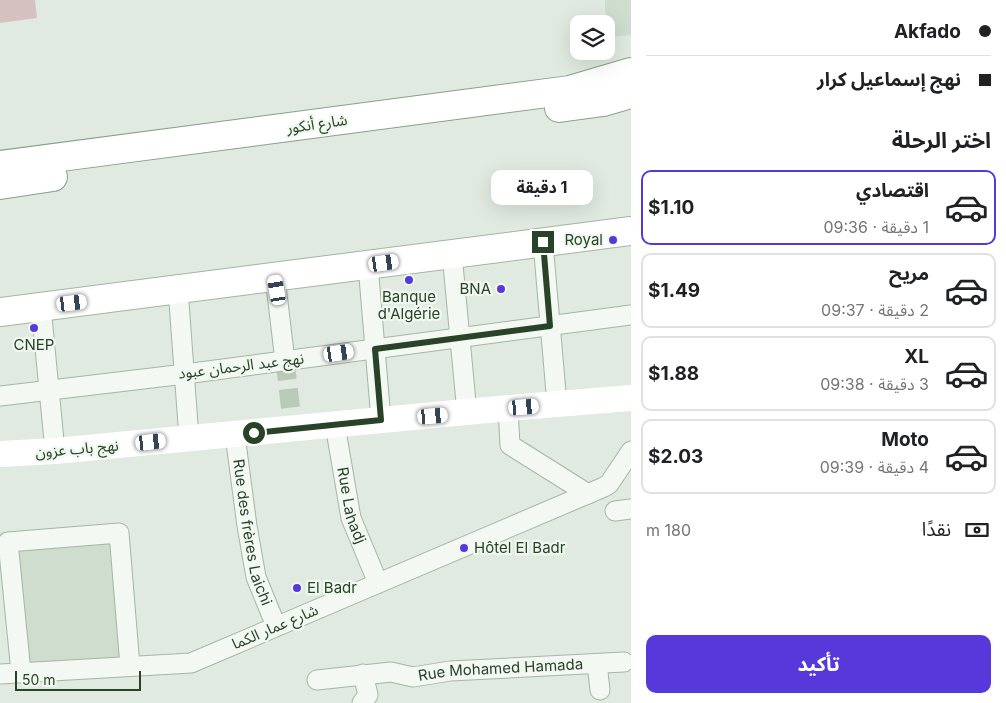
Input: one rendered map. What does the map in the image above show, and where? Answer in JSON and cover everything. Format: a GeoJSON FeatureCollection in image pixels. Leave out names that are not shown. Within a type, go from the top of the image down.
{"type":"FeatureCollection","features":[{"type":"Feature","properties":{"kind":"main road","name":"شارع أنكور"},"geometry":{"type":"LineString","coordinates":[[0,165],[570,90],[631,72]]}},
{"type":"Feature","properties":{"kind":"main road","name":"شارع أنكور"},"geometry":{"type":"LineString","coordinates":[[0,185],[228,152],[602,102],[631,94]]}},
{"type":"Feature","properties":{"kind":"main road"},"geometry":{"type":"LineString","coordinates":[[0,297],[87,288],[631,218]]}},
{"type":"Feature","properties":{"kind":"main road"},"geometry":{"type":"LineString","coordinates":[[0,312],[631,231]]}},
{"type":"Feature","properties":{"kind":"street"},"geometry":{"type":"LineString","coordinates":[[543,242],[557,404]]}},
{"type":"Feature","properties":{"kind":"street"},"geometry":{"type":"LineString","coordinates":[[452,254],[467,413]]}},
{"type":"Feature","properties":{"kind":"street"},"geometry":{"type":"LineString","coordinates":[[368,265],[381,420]]}},
{"type":"Feature","properties":{"kind":"street"},"geometry":{"type":"LineString","coordinates":[[275,277],[285,361]]}},
{"type":"Feature","properties":{"kind":"street"},"geometry":{"type":"LineString","coordinates":[[178,289],[189,438]]}},
{"type":"Feature","properties":{"kind":"street"},"geometry":{"type":"LineString","coordinates":[[41,307],[55,451]]}},
{"type":"Feature","properties":{"kind":"street","name":"نهج عبد الرحمان عبود"},"geometry":{"type":"LineString","coordinates":[[0,396],[185,374],[631,315]]}},
{"type":"Feature","properties":{"kind":"street","name":"نهج باب عزون"},"geometry":{"type":"LineString","coordinates":[[0,454],[55,451],[631,398]]}},
{"type":"Feature","properties":{"kind":"street"},"geometry":{"type":"LineString","coordinates":[[508,408],[510,445],[588,494]]}},
{"type":"Feature","properties":{"kind":"street","name":"Rue Lahadj"},"geometry":{"type":"LineString","coordinates":[[335,426],[351,518],[378,583]]}},
{"type":"Feature","properties":{"kind":"street","name":"Rue des frères Laichi"},"geometry":{"type":"LineString","coordinates":[[235,435],[256,577],[276,626]]}},
{"type":"Feature","properties":{"kind":"street","name":"شارع عمار الكما"},"geometry":{"type":"LineString","coordinates":[[0,674],[191,663],[588,494],[608,484],[631,451]]}},
{"type":"Feature","properties":{"kind":"street"},"geometry":{"type":"LineString","coordinates":[[21,672],[8,542],[118,533],[130,666]]}},
{"type":"Feature","properties":{"kind":"street","name":"Rue Mohamed Hamada"},"geometry":{"type":"LineString","coordinates":[[318,680],[391,672],[413,677],[450,671],[624,662]]}},
{"type":"Feature","properties":{"kind":"street"},"geometry":{"type":"LineString","coordinates":[[597,664],[600,690]]}},
{"type":"Feature","properties":{"kind":"street"},"geometry":{"type":"LineString","coordinates":[[362,703],[368,695],[363,674]]}},
{"type":"Feature","properties":{"kind":"shaded area"},"geometry":{"type":"Polygon","coordinates":[[[0,0],[35,0],[37,18],[0,23],[0,0]]]}},
{"type":"Feature","properties":{"kind":"shaded area"},"geometry":{"type":"Polygon","coordinates":[[[605,0],[631,0],[631,35],[615,36],[615,15],[606,15],[605,0]]]}},
{"type":"Feature","properties":{"kind":"shaded area"},"geometry":{"type":"Polygon","coordinates":[[[124,523],[136,658],[14,665],[0,533],[124,523]]]}},
{"type":"Feature","properties":{"kind":"tunnel"},"geometry":{"type":"LineString","coordinates":[[285,361],[293,429]]}},
{"type":"Feature","properties":{"kind":"place","name":"Royal"},"geometry":{"type":"Point","coordinates":[613,240]}},
{"type":"Feature","properties":{"kind":"place","name":"Banque d'Algérie"},"geometry":{"type":"Point","coordinates":[409,280]}},
{"type":"Feature","properties":{"kind":"place","name":"BNA"},"geometry":{"type":"Point","coordinates":[501,289]}},
{"type":"Feature","properties":{"kind":"place","name":"CNEP"},"geometry":{"type":"Point","coordinates":[34,328]}},
{"type":"Feature","properties":{"kind":"place","name":"Hôtel El Badr"},"geometry":{"type":"Point","coordinates":[464,548]}},
{"type":"Feature","properties":{"kind":"place","name":"El Badr"},"geometry":{"type":"Point","coordinates":[297,588]}},
{"type":"Feature","properties":{"kind":"route"},"geometry":{"type":"LineString","coordinates":[[254,433],[381,420],[375,349],[550,326],[543,242]]}}]}
